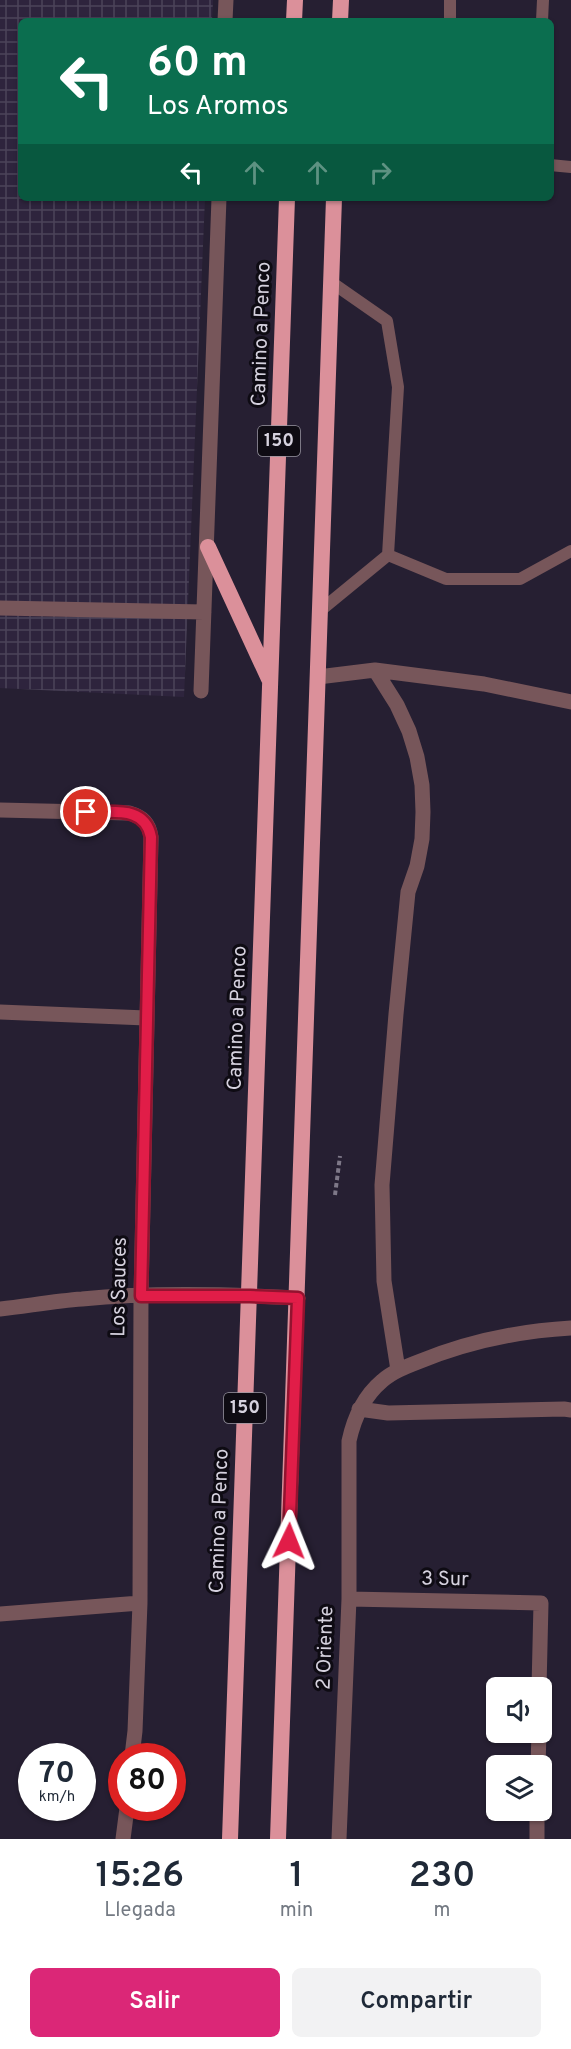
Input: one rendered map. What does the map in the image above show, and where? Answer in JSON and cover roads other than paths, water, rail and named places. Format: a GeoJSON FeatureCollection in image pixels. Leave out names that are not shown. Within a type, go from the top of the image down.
{"type":"FeatureCollection","features":[{"type":"Feature","properties":{"kind":"highway"},"geometry":{"type":"LineString","coordinates":[[294,18],[295,0]]}},
{"type":"Feature","properties":{"kind":"highway"},"geometry":{"type":"LineString","coordinates":[[340,18],[341,0]]}},
{"type":"Feature","properties":{"kind":"highway","name":"Camino a Penco"},"geometry":{"type":"LineString","coordinates":[[230,1839],[287,201]]}},
{"type":"Feature","properties":{"kind":"highway","name":"150"},"geometry":{"type":"LineString","coordinates":[[278,1839],[334,201]]}},
{"type":"Feature","properties":{"kind":"highway"},"geometry":{"type":"LineString","coordinates":[[208,547],[270,683]]}},
{"type":"Feature","properties":{"kind":"street"},"geometry":{"type":"LineString","coordinates":[[225,18],[226,0]]}},
{"type":"Feature","properties":{"kind":"street"},"geometry":{"type":"LineString","coordinates":[[201,691],[219,201]]}},
{"type":"Feature","properties":{"kind":"street"},"geometry":{"type":"LineString","coordinates":[[0,608],[204,612]]}},
{"type":"Feature","properties":{"kind":"street"},"geometry":{"type":"LineString","coordinates":[[318,677],[375,670],[484,684],[571,702]]}},
{"type":"Feature","properties":{"kind":"street"},"geometry":{"type":"LineString","coordinates":[[375,670],[397,705],[409,731],[422,785],[423,812],[420,848],[408,892],[382,1185],[384,1281],[398,1370]]}},
{"type":"Feature","properties":{"kind":"street","name":"Los Sauces"},"geometry":{"type":"LineString","coordinates":[[0,810],[129,813],[138,815],[150,828],[141,1296],[140,1603],[134,1743]]}},
{"type":"Feature","properties":{"kind":"street"},"geometry":{"type":"LineString","coordinates":[[0,1012],[146,1017]]}},
{"type":"Feature","properties":{"kind":"street"},"geometry":{"type":"LineString","coordinates":[[0,1309],[82,1299],[141,1296],[298,1298]]}},
{"type":"Feature","properties":{"kind":"street","name":"2 Oriente"},"geometry":{"type":"LineString","coordinates":[[339,1839],[349,1599],[349,1441],[359,1409],[382,1380],[398,1370],[467,1344],[507,1335],[571,1328]]}},
{"type":"Feature","properties":{"kind":"street"},"geometry":{"type":"LineString","coordinates":[[359,1409],[388,1413],[564,1408],[571,1410]]}},
{"type":"Feature","properties":{"kind":"street","name":"3 Sur"},"geometry":{"type":"LineString","coordinates":[[349,1599],[541,1603],[539,1677]]}},
{"type":"Feature","properties":{"kind":"street"},"geometry":{"type":"LineString","coordinates":[[0,1614],[140,1603]]}},
{"type":"Feature","properties":{"kind":"street"},"geometry":{"type":"LineString","coordinates":[[123,1839],[125,1821]]}},
{"type":"Feature","properties":{"kind":"street"},"geometry":{"type":"LineString","coordinates":[[537,1821],[537,1839]]}},
{"type":"Feature","properties":{"kind":"lane"},"geometry":{"type":"LineString","coordinates":[[450,0],[450,18]]}},
{"type":"Feature","properties":{"kind":"lane"},"geometry":{"type":"LineString","coordinates":[[542,18],[543,0]]}},
{"type":"Feature","properties":{"kind":"lane"},"geometry":{"type":"LineString","coordinates":[[554,165],[571,167]]}},
{"type":"Feature","properties":{"kind":"lane"},"geometry":{"type":"LineString","coordinates":[[321,610],[388,555],[398,387],[387,321],[331,282]]}},
{"type":"Feature","properties":{"kind":"lane"},"geometry":{"type":"LineString","coordinates":[[388,555],[446,579],[520,579],[571,551]]}}]}
